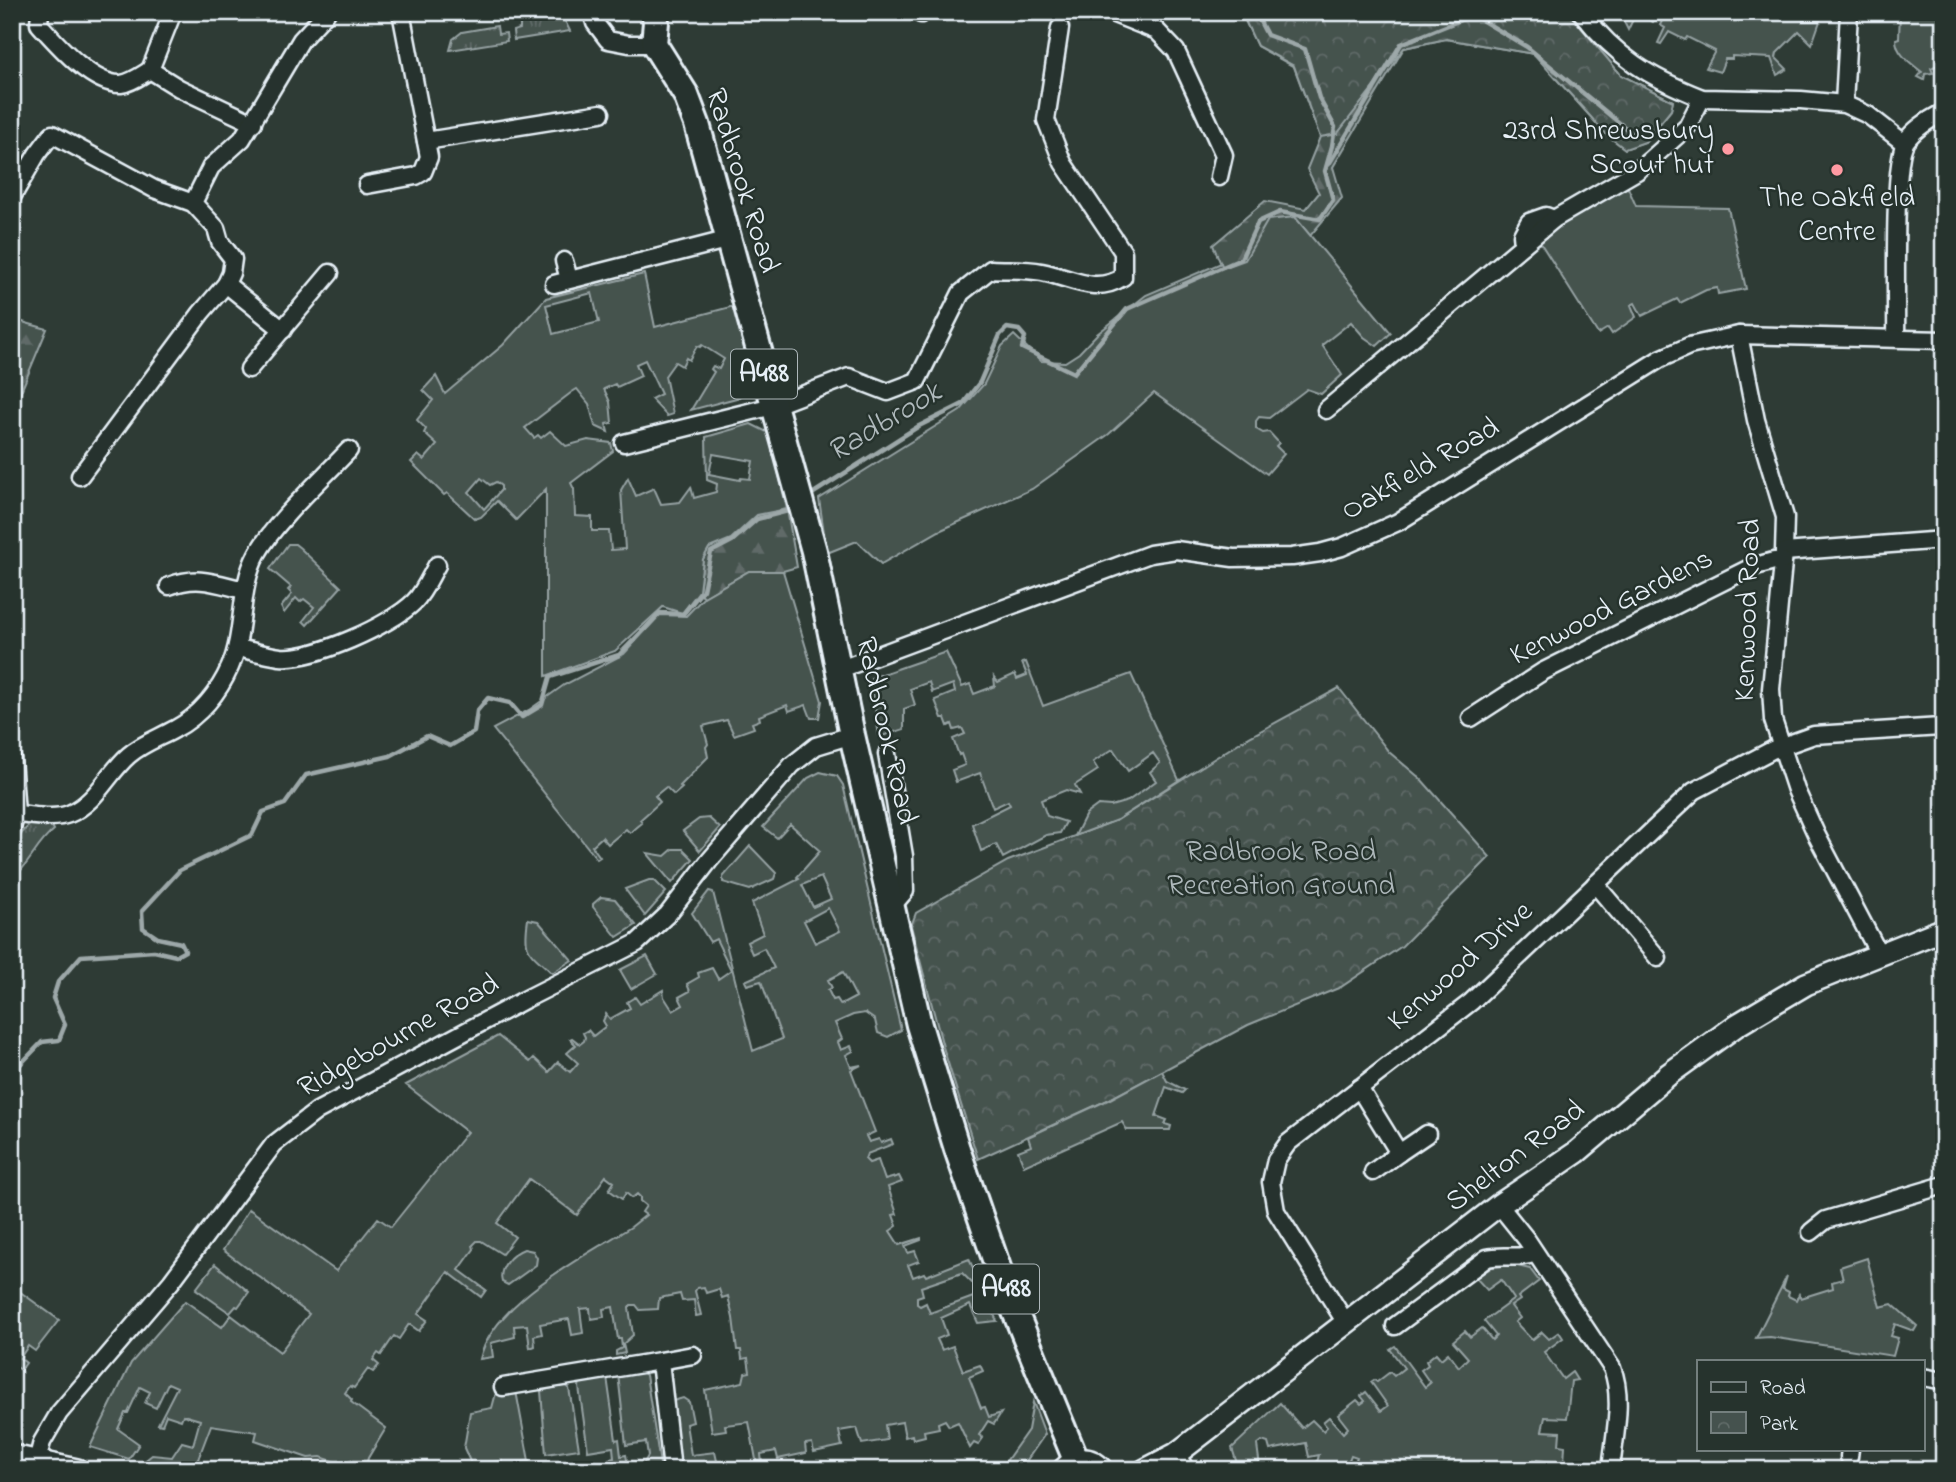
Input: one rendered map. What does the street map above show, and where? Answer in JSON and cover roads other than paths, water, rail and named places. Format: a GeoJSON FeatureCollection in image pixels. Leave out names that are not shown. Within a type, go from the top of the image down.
{"type":"FeatureCollection","features":[{"type":"Feature","properties":{"kind":"main road"},"geometry":{"type":"LineString","coordinates":[[654,12],[654,44]]}},
{"type":"Feature","properties":{"kind":"main road","name":"Radbrook Road"},"geometry":{"type":"LineString","coordinates":[[654,44],[685,95],[697,124],[730,239],[745,307],[814,551],[852,735],[919,1025],[957,1149],[1070,1465]]}},
{"type":"Feature","properties":{"kind":"main road","name":"Shelton Road"},"geometry":{"type":"LineString","coordinates":[[1145,1470],[1181,1462],[1346,1323],[1499,1205],[1577,1152],[1669,1074],[1737,1026],[1806,984],[1944,929]]}},
{"type":"Feature","properties":{"kind":"main road"},"geometry":{"type":"LineString","coordinates":[[12,1456],[77,1470]]}},
{"type":"Feature","properties":{"kind":"main road"},"geometry":{"type":"LineString","coordinates":[[1070,1465],[1086,1459],[1097,1464],[1102,1470]]}},
{"type":"Feature","properties":{"kind":"street"},"geometry":{"type":"LineString","coordinates":[[40,12],[39,24],[67,54],[92,74],[109,82],[122,84],[150,70],[173,12]]}},
{"type":"Feature","properties":{"kind":"street"},"geometry":{"type":"LineString","coordinates":[[192,203],[211,167],[242,139],[301,40],[327,12]]}},
{"type":"Feature","properties":{"kind":"street"},"geometry":{"type":"LineString","coordinates":[[368,185],[416,176],[423,172],[429,157],[401,12]]}},
{"type":"Feature","properties":{"kind":"street"},"geometry":{"type":"LineString","coordinates":[[592,12],[595,23],[608,40],[629,44],[654,44]]}},
{"type":"Feature","properties":{"kind":"street"},"geometry":{"type":"LineString","coordinates":[[1109,12],[1157,32],[1176,51],[1232,153],[1219,177]]}},
{"type":"Feature","properties":{"kind":"street"},"geometry":{"type":"LineString","coordinates":[[1581,12],[1598,35],[1623,57],[1653,76],[1702,98],[1801,100],[1844,104],[1875,120],[1904,143]]}},
{"type":"Feature","properties":{"kind":"street"},"geometry":{"type":"LineString","coordinates":[[1844,104],[1849,12]]}},
{"type":"Feature","properties":{"kind":"street"},"geometry":{"type":"LineString","coordinates":[[624,443],[773,406],[849,377],[888,392],[917,381],[961,293],[991,269],[1040,271],[1094,286],[1111,285],[1123,277],[1123,252],[1063,163],[1046,120],[1060,28]]}},
{"type":"Feature","properties":{"kind":"street"},"geometry":{"type":"LineString","coordinates":[[150,70],[179,88],[253,122]]}},
{"type":"Feature","properties":{"kind":"street"},"geometry":{"type":"LineString","coordinates":[[1326,410],[1554,219],[1643,165],[1687,127],[1702,98]]}},
{"type":"Feature","properties":{"kind":"street"},"geometry":{"type":"LineString","coordinates":[[1896,338],[1898,170],[1904,143],[1916,130],[1944,112]]}},
{"type":"Feature","properties":{"kind":"street"},"geometry":{"type":"LineString","coordinates":[[426,141],[601,113]]}},
{"type":"Feature","properties":{"kind":"street"},"geometry":{"type":"LineString","coordinates":[[12,197],[52,134],[154,189],[192,203],[216,228],[220,242],[233,259],[226,284],[201,313],[80,476]]}},
{"type":"Feature","properties":{"kind":"street"},"geometry":{"type":"LineString","coordinates":[[564,261],[561,281],[730,239]]}},
{"type":"Feature","properties":{"kind":"street"},"geometry":{"type":"LineString","coordinates":[[249,369],[330,273]]}},
{"type":"Feature","properties":{"kind":"street"},"geometry":{"type":"LineString","coordinates":[[226,284],[283,330]]}},
{"type":"Feature","properties":{"kind":"street","name":"Oakfield Road"},"geometry":{"type":"LineString","coordinates":[[838,670],[1150,554],[1177,550],[1233,558],[1292,556],[1342,547],[1398,522],[1660,359],[1689,346],[1739,335],[1944,340]]}},
{"type":"Feature","properties":{"kind":"street","name":"Kenwood Road"},"geometry":{"type":"LineString","coordinates":[[1739,335],[1756,420],[1784,517],[1784,557],[1771,689],[1773,720],[1780,747],[1817,836],[1879,954]]}},
{"type":"Feature","properties":{"kind":"street"},"geometry":{"type":"LineString","coordinates":[[12,758],[14,821],[56,817],[84,805],[138,747],[176,729],[207,704],[220,688],[238,648],[244,590],[257,554],[273,531],[349,450]]}},
{"type":"Feature","properties":{"kind":"street"},"geometry":{"type":"LineString","coordinates":[[313,464],[326,474]]}},
{"type":"Feature","properties":{"kind":"street","name":"Kenwood Gardens"},"geometry":{"type":"LineString","coordinates":[[1471,718],[1555,666],[1752,567],[1784,557],[1944,540]]}},
{"type":"Feature","properties":{"kind":"street"},"geometry":{"type":"LineString","coordinates":[[238,648],[282,657],[302,656],[325,650],[398,615],[416,600],[437,565]]}},
{"type":"Feature","properties":{"kind":"street"},"geometry":{"type":"LineString","coordinates":[[169,586],[187,572],[244,590]]}},
{"type":"Feature","properties":{"kind":"street","name":"Kenwood Drive"},"geometry":{"type":"LineString","coordinates":[[1346,1323],[1276,1211],[1271,1182],[1276,1160],[1288,1143],[1471,1002],[1694,791],[1780,747],[1814,735],[1941,727]]}},
{"type":"Feature","properties":{"kind":"street","name":"Ridgebourne Road"},"geometry":{"type":"LineString","coordinates":[[37,1461],[42,1442],[59,1413],[171,1282],[274,1144],[317,1111],[637,943],[668,914],[709,861],[792,765],[816,746],[852,735]]}},
{"type":"Feature","properties":{"kind":"street"},"geometry":{"type":"LineString","coordinates":[[887,754],[904,856],[905,891],[892,906]]}},
{"type":"Feature","properties":{"kind":"street"},"geometry":{"type":"LineString","coordinates":[[1595,884],[1658,958]]}},
{"type":"Feature","properties":{"kind":"street"},"geometry":{"type":"LineString","coordinates":[[1359,1088],[1399,1153]]}},
{"type":"Feature","properties":{"kind":"street"},"geometry":{"type":"LineString","coordinates":[[1373,1172],[1427,1134]]}},
{"type":"Feature","properties":{"kind":"street"},"geometry":{"type":"LineString","coordinates":[[1811,1232],[1826,1220],[1944,1185]]}},
{"type":"Feature","properties":{"kind":"street"},"geometry":{"type":"LineString","coordinates":[[1499,1205],[1595,1339],[1617,1381],[1611,1470]]}},
{"type":"Feature","properties":{"kind":"street"},"geometry":{"type":"LineString","coordinates":[[1395,1326],[1487,1258],[1503,1255],[1525,1257],[1535,1253]]}},
{"type":"Feature","properties":{"kind":"street"},"geometry":{"type":"LineString","coordinates":[[503,1387],[692,1355]]}},
{"type":"Feature","properties":{"kind":"street"},"geometry":{"type":"LineString","coordinates":[[660,1361],[672,1470]]}},
{"type":"Feature","properties":{"kind":"street"},"geometry":{"type":"LineString","coordinates":[[1924,1377],[1944,1381]]}},
{"type":"Feature","properties":{"kind":"waterway","name":"Radbrook"},"geometry":{"type":"LineString","coordinates":[[812,494],[919,426],[963,404],[980,382],[1000,335],[1007,328],[1019,330],[1025,337],[1022,348],[1074,373],[1127,309],[1241,259],[1258,222],[1280,212],[1320,219],[1333,200],[1325,171],[1335,127],[1319,98],[1305,49],[1267,35],[1255,12]]}},
{"type":"Feature","properties":{"kind":"waterway"},"geometry":{"type":"LineString","coordinates":[[1329,164],[1401,44],[1473,15],[1527,47],[1634,135]]}},
{"type":"Feature","properties":{"kind":"waterway","name":"Radbrook"},"geometry":{"type":"LineString","coordinates":[[12,1073],[42,1042],[59,1040],[65,1025],[53,998],[58,982],[81,956],[154,951],[176,956],[185,951],[181,943],[158,938],[143,928],[142,911],[180,870],[252,835],[263,812],[285,804],[306,775],[390,756],[427,736],[450,746],[474,732],[477,711],[488,698],[510,703],[522,717],[542,705],[550,677],[619,655],[660,613],[683,614],[703,590],[711,552],[732,541],[757,519],[788,511]]}},
{"type":"Feature","properties":{"kind":"place","name":"23rd Shrewsbury Scout hut"},"geometry":{"type":"Point","coordinates":[1728,149]}},
{"type":"Feature","properties":{"kind":"place","name":"The Oakfield Centre"},"geometry":{"type":"Point","coordinates":[1837,170]}},
{"type":"Feature","properties":{"kind":"park label","name":"Radbrook Road Recreation Ground"},"geometry":{"type":"Point","coordinates":[1281,870]}}]}
